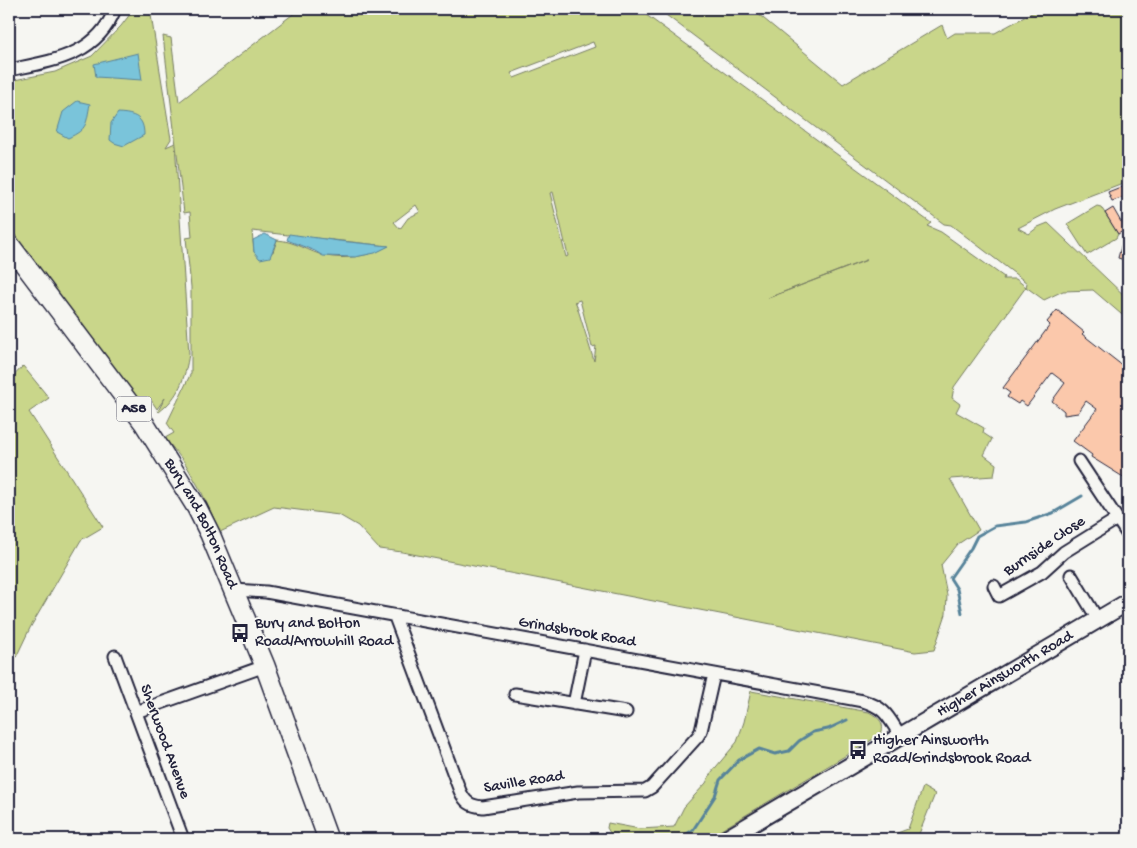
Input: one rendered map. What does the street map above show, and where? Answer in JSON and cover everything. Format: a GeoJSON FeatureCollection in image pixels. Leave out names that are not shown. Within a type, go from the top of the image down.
{"type":"FeatureCollection","features":[{"type":"Feature","properties":{"kind":"highway","name":"Bury and Bolton Road"},"geometry":{"type":"LineString","coordinates":[[9,244],[126,398],[180,479],[210,534],[265,666],[328,839]]}},
{"type":"Feature","properties":{"kind":"main road","name":"Higher Ainsworth Road"},"geometry":{"type":"LineString","coordinates":[[726,839],[1128,602]]}},
{"type":"Feature","properties":{"kind":"street"},"geometry":{"type":"LineString","coordinates":[[9,70],[50,61],[72,54],[87,46],[102,32],[115,9]]}},
{"type":"Feature","properties":{"kind":"street"},"geometry":{"type":"LineString","coordinates":[[1079,461],[1128,535]]}},
{"type":"Feature","properties":{"kind":"street","name":"Burnside Close"},"geometry":{"type":"LineString","coordinates":[[994,586],[999,596],[1042,572],[1064,552],[1117,519]]}},
{"type":"Feature","properties":{"kind":"street"},"geometry":{"type":"LineString","coordinates":[[1071,575],[1098,620]]}},
{"type":"Feature","properties":{"kind":"street","name":"Grindsbrook Road"},"geometry":{"type":"LineString","coordinates":[[234,590],[266,592],[873,704],[884,712],[900,735]]}},
{"type":"Feature","properties":{"kind":"street","name":"Saville Road"},"geometry":{"type":"LineString","coordinates":[[395,617],[460,790],[468,804],[475,807],[578,792],[645,791],[652,787],[701,731],[714,674]]}},
{"type":"Feature","properties":{"kind":"street"},"geometry":{"type":"LineString","coordinates":[[574,704],[584,650]]}},
{"type":"Feature","properties":{"kind":"street","name":"Sherwood Avenue"},"geometry":{"type":"LineString","coordinates":[[115,656],[183,839]]}},
{"type":"Feature","properties":{"kind":"street"},"geometry":{"type":"LineString","coordinates":[[136,712],[265,666]]}},
{"type":"Feature","properties":{"kind":"street"},"geometry":{"type":"LineString","coordinates":[[515,694],[626,712]]}},
{"type":"Feature","properties":{"kind":"green space"},"geometry":{"type":"Polygon","coordinates":[[[134,9],[150,9],[171,139],[166,147],[175,143],[189,354],[180,386],[172,400],[159,412],[165,398],[157,409],[151,400],[144,408],[9,228],[9,81],[55,72],[92,56],[121,26],[134,9]]]}},
{"type":"Feature","properties":{"kind":"green space"},"geometry":{"type":"Polygon","coordinates":[[[296,9],[638,9],[931,223],[927,226],[941,232],[1004,277],[1003,279],[1016,279],[1026,287],[954,387],[952,398],[960,404],[956,412],[984,428],[983,433],[992,439],[984,455],[996,464],[994,476],[950,479],[979,530],[958,544],[941,565],[947,595],[946,614],[934,650],[915,652],[379,549],[358,526],[339,515],[274,507],[220,532],[201,491],[185,463],[165,438],[174,433],[167,423],[191,373],[191,287],[186,238],[192,237],[190,212],[184,213],[163,36],[171,38],[179,102],[297,11],[296,9]],[[593,42],[511,73],[514,78],[595,47],[593,42]],[[553,192],[550,193],[566,257],[568,256],[553,192]],[[416,205],[394,222],[400,229],[408,218],[420,212],[416,205]],[[252,231],[254,252],[273,252],[277,240],[290,242],[326,256],[342,258],[374,252],[388,246],[252,231]],[[866,260],[768,298],[867,260],[866,260]],[[580,300],[574,302],[576,303],[594,361],[596,346],[592,347],[580,300]]]}},
{"type":"Feature","properties":{"kind":"green space"},"geometry":{"type":"Polygon","coordinates":[[[658,9],[752,9],[843,84],[942,25],[947,38],[955,33],[995,33],[1039,9],[1128,9],[1128,181],[1055,209],[1018,228],[1029,234],[1038,227],[1048,223],[1128,299],[1128,320],[1093,290],[1063,291],[1044,300],[1026,287],[1027,283],[951,225],[944,224],[658,9]]]}},
{"type":"Feature","properties":{"kind":"green space"},"geometry":{"type":"Polygon","coordinates":[[[1097,206],[1101,207],[1118,234],[1116,238],[1087,255],[1067,224],[1097,206]]]}},
{"type":"Feature","properties":{"kind":"green space"},"geometry":{"type":"Polygon","coordinates":[[[23,366],[49,398],[29,412],[103,527],[81,540],[30,628],[9,672],[9,381],[23,366]]]}},
{"type":"Feature","properties":{"kind":"green space"},"geometry":{"type":"Polygon","coordinates":[[[751,691],[869,712],[880,721],[882,731],[880,735],[706,839],[614,839],[607,828],[608,823],[640,829],[674,827],[684,807],[706,783],[711,773],[737,742],[751,691]]]}},
{"type":"Feature","properties":{"kind":"green space"},"geometry":{"type":"Polygon","coordinates":[[[923,787],[935,794],[917,839],[881,839],[908,829],[923,787]]]}},
{"type":"Feature","properties":{"kind":"water"},"geometry":{"type":"Polygon","coordinates":[[[138,53],[142,80],[96,77],[94,64],[138,53]]]}},
{"type":"Feature","properties":{"kind":"water"},"geometry":{"type":"Polygon","coordinates":[[[77,101],[90,104],[87,121],[83,129],[68,138],[57,132],[63,112],[77,101]]]}},
{"type":"Feature","properties":{"kind":"water"},"geometry":{"type":"Polygon","coordinates":[[[118,113],[129,114],[140,120],[144,129],[144,135],[124,146],[110,140],[111,123],[118,113]]]}},
{"type":"Feature","properties":{"kind":"water"},"geometry":{"type":"Polygon","coordinates":[[[265,234],[277,240],[270,257],[260,259],[254,252],[253,240],[265,234]]]}},
{"type":"Feature","properties":{"kind":"water"},"geometry":{"type":"Polygon","coordinates":[[[289,234],[389,246],[375,253],[355,257],[323,256],[287,240],[289,234]]]}},
{"type":"Feature","properties":{"kind":"building"},"geometry":{"type":"Polygon","coordinates":[[[1128,184],[1128,196],[1112,201],[1108,192],[1128,184]]]}},
{"type":"Feature","properties":{"kind":"building"},"geometry":{"type":"Polygon","coordinates":[[[1113,208],[1121,222],[1124,221],[1128,228],[1118,234],[1105,213],[1113,208]]]}},
{"type":"Feature","properties":{"kind":"building"},"geometry":{"type":"Polygon","coordinates":[[[1122,243],[1128,245],[1128,261],[1118,258],[1122,243]]]}},
{"type":"Feature","properties":{"kind":"building"},"geometry":{"type":"Polygon","coordinates":[[[1057,310],[1084,332],[1082,334],[1128,370],[1128,480],[1091,457],[1092,455],[1073,441],[1097,409],[1086,401],[1078,413],[1064,415],[1064,411],[1052,401],[1065,383],[1052,373],[1027,406],[1020,401],[1018,404],[1007,397],[1010,393],[1003,388],[1050,325],[1047,322],[1057,310]]]}},
{"type":"Feature","properties":{"kind":"waterway"},"geometry":{"type":"LineString","coordinates":[[962,613],[957,589],[950,578],[977,536],[995,526],[1026,522],[1053,513],[1082,496]]}},
{"type":"Feature","properties":{"kind":"waterway"},"geometry":{"type":"LineString","coordinates":[[679,839],[693,830],[715,796],[720,780],[739,760],[759,749],[775,754],[789,751],[799,741],[813,732],[828,729],[847,720]]}},
{"type":"Feature","properties":{"kind":"place","name":"Bury and Bolton Road/Arrowhill Road"},"geometry":{"type":"Point","coordinates":[240,633]}},
{"type":"Feature","properties":{"kind":"place","name":"Higher Ainsworth Road/Grindsbrook Road"},"geometry":{"type":"Point","coordinates":[858,750]}}]}
